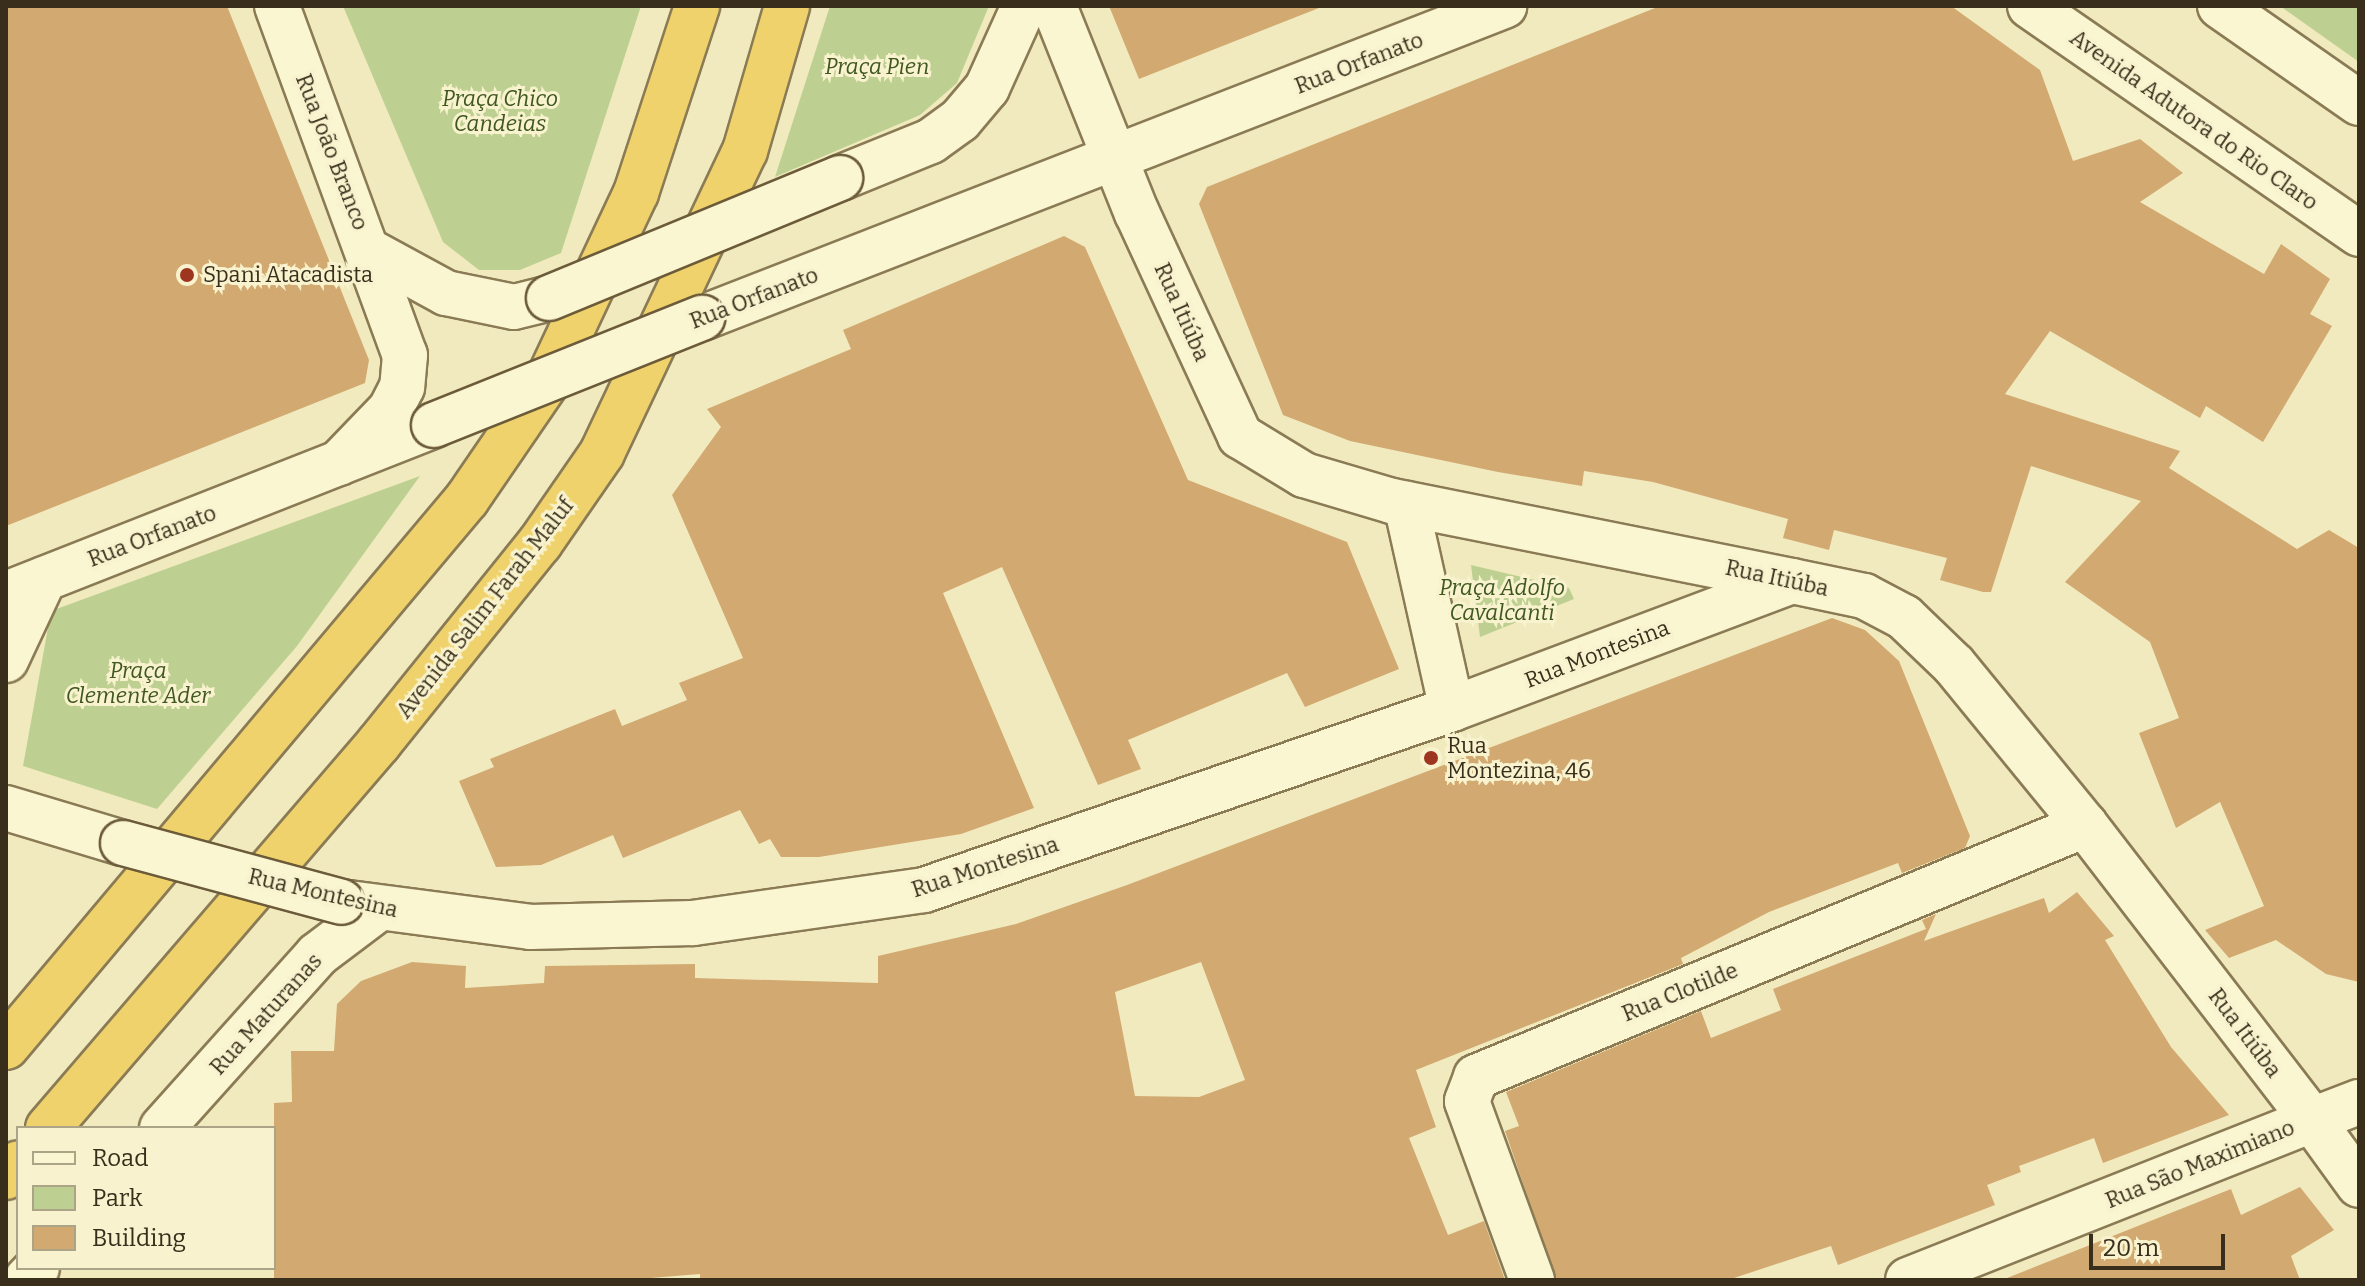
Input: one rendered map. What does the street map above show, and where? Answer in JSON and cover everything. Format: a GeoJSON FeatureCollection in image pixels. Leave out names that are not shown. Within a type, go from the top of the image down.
{"type":"FeatureCollection","features":[{"type":"Feature","properties":{"kind":"highway"},"geometry":{"type":"LineString","coordinates":[[6,1047],[467,499],[547,382],[636,193],[697,6]]}},
{"type":"Feature","properties":{"kind":"highway","name":"Avenida Salim Farah Maluf"},"geometry":{"type":"LineString","coordinates":[[50,1126],[379,743],[540,543],[602,453],[745,151],[787,6]]}},
{"type":"Feature","properties":{"kind":"main road","name":"Rua João Branco"},"geometry":{"type":"LineString","coordinates":[[277,6],[405,355],[402,387],[391,409],[339,463]]}},
{"type":"Feature","properties":{"kind":"main road"},"geometry":{"type":"LineString","coordinates":[[369,251],[446,293],[514,307],[549,298],[931,141],[960,120],[987,88],[1024,6]]}},
{"type":"Feature","properties":{"kind":"main road"},"geometry":{"type":"LineString","coordinates":[[1054,6],[1117,160]]}},
{"type":"Feature","properties":{"kind":"main road","name":"Rua Orfanato"},"geometry":{"type":"LineString","coordinates":[[25,586],[1504,6]]}},
{"type":"Feature","properties":{"kind":"main road","name":"Avenida Adutora do Rio Claro"},"geometry":{"type":"LineString","coordinates":[[2030,6],[2359,234]]}},
{"type":"Feature","properties":{"kind":"main road"},"geometry":{"type":"LineString","coordinates":[[2220,6],[2359,103]]}},
{"type":"Feature","properties":{"kind":"main road","name":"Rua Itiúba"},"geometry":{"type":"LineString","coordinates":[[1117,160],[1240,436],[1304,475],[1406,504],[1864,596],[1904,617],[1954,665],[2085,825],[2359,1185]]}},
{"type":"Feature","properties":{"kind":"main road"},"geometry":{"type":"LineString","coordinates":[[1406,504],[1452,709]]}},
{"type":"Feature","properties":{"kind":"main road","name":"Rua Montesina"},"geometry":{"type":"LineString","coordinates":[[6,808],[123,843],[360,906],[530,927],[693,923],[924,890],[1452,709],[1792,581]]}},
{"type":"Feature","properties":{"kind":"main road"},"geometry":{"type":"LineString","coordinates":[[6,660],[25,586]]}},
{"type":"Feature","properties":{"kind":"main road","name":"Rua Clotilde"},"geometry":{"type":"LineString","coordinates":[[1532,1280],[1467,1101],[1476,1077],[2085,825]]}},
{"type":"Feature","properties":{"kind":"main road","name":"Rua Maturanas"},"geometry":{"type":"LineString","coordinates":[[164,1126],[360,906]]}},
{"type":"Feature","properties":{"kind":"main road","name":"Rua São Maximiano"},"geometry":{"type":"LineString","coordinates":[[1908,1280],[2359,1102]]}},
{"type":"Feature","properties":{"kind":"green space","name":"Praça Chico Candeias"},"geometry":{"type":"Polygon","coordinates":[[[343,6],[641,6],[561,253],[520,270],[479,270],[443,242],[343,6]]]}},
{"type":"Feature","properties":{"kind":"green space","name":"Praça Pien"},"geometry":{"type":"Polygon","coordinates":[[[830,6],[989,6],[957,83],[920,115],[775,177],[830,6]]]}},
{"type":"Feature","properties":{"kind":"green space"},"geometry":{"type":"Polygon","coordinates":[[[2280,6],[2359,6],[2359,62],[2280,6]]]}},
{"type":"Feature","properties":{"kind":"green space","name":"Praça Clemente Ader"},"geometry":{"type":"Polygon","coordinates":[[[420,476],[297,646],[157,809],[23,766],[51,611],[420,476]]]}},
{"type":"Feature","properties":{"kind":"green space","name":"Praça Adolfo Cavalcanti"},"geometry":{"type":"Polygon","coordinates":[[[1471,565],[1569,588],[1574,599],[1480,637],[1471,565]]]}},
{"type":"Feature","properties":{"kind":"building","name":"Spani Atacadista"},"geometry":{"type":"Polygon","coordinates":[[[6,6],[227,6],[369,360],[365,383],[6,526],[6,6]]]}},
{"type":"Feature","properties":{"kind":"building"},"geometry":{"type":"Polygon","coordinates":[[[1109,6],[1318,6],[1319,8],[1139,79],[1109,6]]]}},
{"type":"Feature","properties":{"kind":"building"},"geometry":{"type":"Polygon","coordinates":[[[1660,6],[1951,6],[2040,70],[2073,161],[2140,139],[2183,173],[2140,202],[2264,274],[2281,244],[2330,279],[2310,314],[2332,326],[2263,442],[2206,406],[2200,418],[2050,331],[2005,394],[2180,451],[2169,468],[2297,549],[2329,530],[2359,548],[2359,982],[2326,974],[2276,940],[2229,958],[2205,930],[2264,906],[2220,802],[2176,828],[2139,733],[2179,718],[2150,642],[2065,582],[2141,501],[2031,466],[1991,592],[1983,592],[1940,580],[1947,558],[1834,530],[1829,550],[1783,538],[1788,519],[1653,482],[1584,471],[1582,486],[1498,472],[1350,441],[1283,415],[1199,204],[1207,187],[1660,6]]]}},
{"type":"Feature","properties":{"kind":"building"},"geometry":{"type":"Polygon","coordinates":[[[1064,236],[1085,247],[1188,480],[1347,542],[1399,669],[1305,707],[1287,673],[1128,740],[1141,769],[1098,785],[1002,567],[943,593],[1034,808],[961,834],[819,857],[781,857],[770,839],[759,844],[740,810],[623,858],[613,835],[541,865],[496,867],[459,781],[494,767],[490,759],[615,709],[622,726],[687,700],[679,683],[743,658],[672,495],[721,427],[707,409],[851,349],[843,330],[1064,236]]]}},
{"type":"Feature","properties":{"kind":"building"},"geometry":{"type":"Polygon","coordinates":[[[1832,618],[1865,630],[1899,661],[1970,836],[1965,848],[1902,873],[1898,863],[1769,912],[1681,958],[1683,964],[1416,1070],[1436,1127],[1409,1138],[1448,1235],[1484,1221],[1505,1280],[700,1280],[700,1274],[626,1280],[274,1280],[274,1103],[292,1102],[291,1051],[334,1051],[337,1004],[361,981],[412,962],[466,966],[465,988],[544,983],[545,966],[695,964],[695,978],[878,983],[878,956],[1016,924],[1127,885],[1832,618]],[[1201,962],[1115,992],[1135,1096],[1199,1097],[1245,1080],[1201,962]]]}},
{"type":"Feature","properties":{"kind":"building"},"geometry":{"type":"Polygon","coordinates":[[[2077,892],[2114,936],[2105,940],[2171,1047],[2229,1115],[2103,1163],[2094,1138],[2019,1166],[2021,1172],[1987,1185],[1995,1205],[1838,1265],[1831,1246],[1728,1280],[1556,1280],[1505,1131],[1519,1126],[1506,1092],[1701,1011],[1711,1038],[1781,1010],[1773,989],[1926,929],[1922,920],[1936,914],[1924,941],[2044,898],[2049,913],[2077,892]]]}},
{"type":"Feature","properties":{"kind":"building"},"geometry":{"type":"Polygon","coordinates":[[[2300,1187],[2334,1230],[2291,1256],[2300,1280],[2002,1280],[2231,1189],[2241,1215],[2300,1187]]]}},
{"type":"Feature","properties":{"kind":"place","name":"Spani Atacadista"},"geometry":{"type":"Point","coordinates":[187,275]}},
{"type":"Feature","properties":{"kind":"place","name":"Rua Montezina, 46"},"geometry":{"type":"Point","coordinates":[1431,758]}}]}
